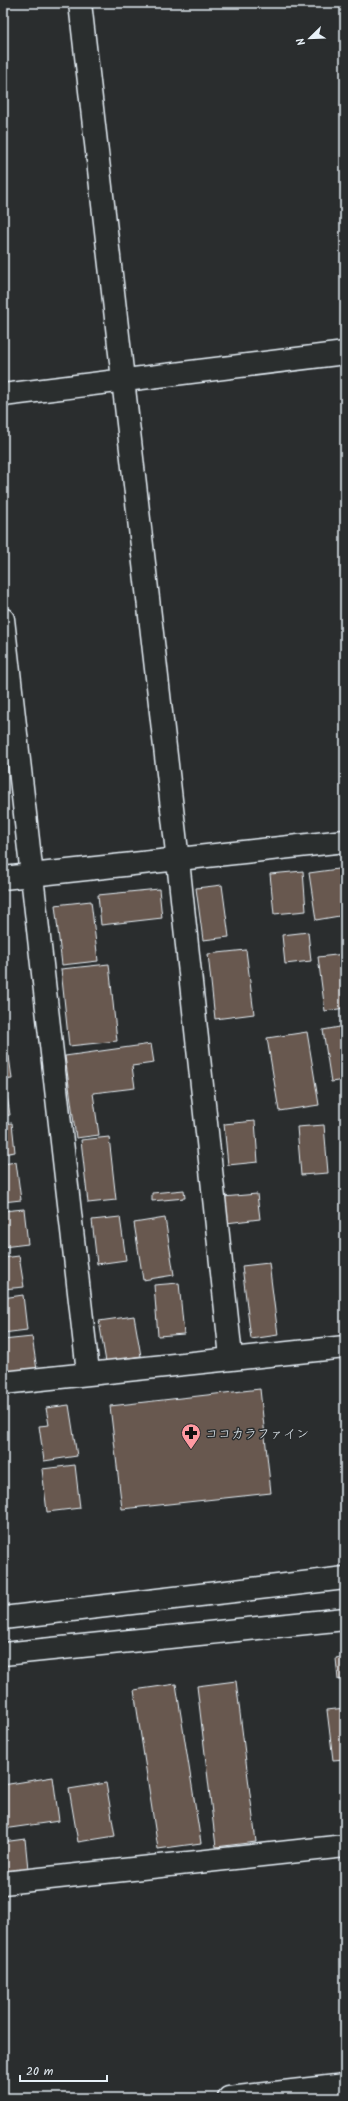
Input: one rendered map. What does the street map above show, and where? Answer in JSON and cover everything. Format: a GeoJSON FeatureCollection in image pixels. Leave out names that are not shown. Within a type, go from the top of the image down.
{"type":"FeatureCollection","features":[{"type":"Feature","properties":{"kind":"street"},"geometry":{"type":"LineString","coordinates":[[80,3],[122,382],[178,860],[231,1357]]}},
{"type":"Feature","properties":{"kind":"street"},"geometry":{"type":"LineString","coordinates":[[3,395],[122,382],[345,353]]}},
{"type":"Feature","properties":{"kind":"street"},"geometry":{"type":"LineString","coordinates":[[3,619],[88,1372]]}},
{"type":"Feature","properties":{"kind":"street"},"geometry":{"type":"LineString","coordinates":[[3,878],[345,841]]}},
{"type":"Feature","properties":{"kind":"street"},"geometry":{"type":"LineString","coordinates":[[3,1383],[88,1372],[345,1346]]}},
{"type":"Feature","properties":{"kind":"street"},"geometry":{"type":"LineString","coordinates":[[3,1618],[345,1578]]}},
{"type":"Feature","properties":{"kind":"street"},"geometry":{"type":"LineString","coordinates":[[3,1654],[345,1619]]}},
{"type":"Feature","properties":{"kind":"street"},"geometry":{"type":"LineString","coordinates":[[3,1883],[345,1846]]}},
{"type":"Feature","properties":{"kind":"street"},"geometry":{"type":"LineString","coordinates":[[229,2098],[345,2085]]}},
{"type":"Feature","properties":{"kind":"building"},"geometry":{"type":"Polygon","coordinates":[[[345,868],[345,915],[316,920],[309,873],[345,868]]]}},
{"type":"Feature","properties":{"kind":"building"},"geometry":{"type":"Polygon","coordinates":[[[303,871],[306,911],[274,914],[270,874],[303,871]]]}},
{"type":"Feature","properties":{"kind":"building"},"geometry":{"type":"Polygon","coordinates":[[[222,885],[229,937],[203,940],[196,888],[222,885]]]}},
{"type":"Feature","properties":{"kind":"building"},"geometry":{"type":"Polygon","coordinates":[[[159,889],[162,918],[101,925],[98,895],[159,889]]]}},
{"type":"Feature","properties":{"kind":"building"},"geometry":{"type":"Polygon","coordinates":[[[91,901],[98,961],[62,965],[55,905],[91,901]]]}},
{"type":"Feature","properties":{"kind":"building"},"geometry":{"type":"Polygon","coordinates":[[[308,932],[311,961],[285,964],[282,935],[308,932]]]}},
{"type":"Feature","properties":{"kind":"building"},"geometry":{"type":"Polygon","coordinates":[[[246,950],[254,1014],[215,1019],[208,954],[246,950]]]}},
{"type":"Feature","properties":{"kind":"building"},"geometry":{"type":"Polygon","coordinates":[[[345,954],[345,1008],[325,1011],[318,957],[345,954]]]}},
{"type":"Feature","properties":{"kind":"building"},"geometry":{"type":"Polygon","coordinates":[[[109,964],[117,1041],[69,1046],[61,969],[109,964]]]}},
{"type":"Feature","properties":{"kind":"building"},"geometry":{"type":"Polygon","coordinates":[[[345,1026],[345,1080],[331,1082],[323,1030],[345,1026]]]}},
{"type":"Feature","properties":{"kind":"building"},"geometry":{"type":"Polygon","coordinates":[[[307,1032],[319,1105],[279,1111],[267,1038],[307,1032]]]}},
{"type":"Feature","properties":{"kind":"building"},"geometry":{"type":"Polygon","coordinates":[[[151,1044],[154,1063],[132,1066],[135,1088],[93,1093],[99,1135],[76,1138],[65,1056],[151,1044]]]}},
{"type":"Feature","properties":{"kind":"building"},"geometry":{"type":"Polygon","coordinates":[[[9,1056],[12,1079],[3,1080],[3,1057],[9,1056]]]}},
{"type":"Feature","properties":{"kind":"building"},"geometry":{"type":"Polygon","coordinates":[[[6,1088],[10,1115],[3,1116],[3,1089],[6,1088]]]}},
{"type":"Feature","properties":{"kind":"building"},"geometry":{"type":"Polygon","coordinates":[[[342,1103],[345,1103],[345,1126],[342,1103]]]}},
{"type":"Feature","properties":{"kind":"building"},"geometry":{"type":"Polygon","coordinates":[[[255,1121],[258,1162],[228,1165],[224,1124],[255,1121]]]}},
{"type":"Feature","properties":{"kind":"building"},"geometry":{"type":"Polygon","coordinates":[[[12,1123],[15,1152],[3,1154],[3,1124],[12,1123]]]}},
{"type":"Feature","properties":{"kind":"building"},"geometry":{"type":"Polygon","coordinates":[[[324,1125],[328,1173],[301,1175],[297,1127],[324,1125]]]}},
{"type":"Feature","properties":{"kind":"building"},"geometry":{"type":"Polygon","coordinates":[[[109,1137],[116,1200],[88,1203],[81,1140],[109,1137]]]}},
{"type":"Feature","properties":{"kind":"building"},"geometry":{"type":"Polygon","coordinates":[[[16,1162],[21,1200],[3,1202],[3,1164],[16,1162]]]}},
{"type":"Feature","properties":{"kind":"building"},"geometry":{"type":"Polygon","coordinates":[[[184,1190],[185,1198],[152,1201],[152,1193],[184,1190]]]}},
{"type":"Feature","properties":{"kind":"building"},"geometry":{"type":"Polygon","coordinates":[[[257,1194],[260,1219],[226,1223],[223,1197],[257,1194]]]}},
{"type":"Feature","properties":{"kind":"building"},"geometry":{"type":"Polygon","coordinates":[[[24,1209],[28,1244],[3,1247],[3,1211],[24,1209]]]}},
{"type":"Feature","properties":{"kind":"building"},"geometry":{"type":"Polygon","coordinates":[[[120,1217],[126,1260],[97,1264],[92,1220],[120,1217]]]}},
{"type":"Feature","properties":{"kind":"building"},"geometry":{"type":"Polygon","coordinates":[[[165,1218],[174,1275],[143,1280],[134,1223],[165,1218]]]}},
{"type":"Feature","properties":{"kind":"building"},"geometry":{"type":"Polygon","coordinates":[[[19,1256],[24,1287],[3,1289],[3,1258],[19,1256]]]}},
{"type":"Feature","properties":{"kind":"building"},"geometry":{"type":"Polygon","coordinates":[[[269,1263],[278,1335],[251,1339],[242,1266],[269,1263]]]}},
{"type":"Feature","properties":{"kind":"building"},"geometry":{"type":"Polygon","coordinates":[[[179,1283],[184,1334],[158,1336],[154,1285],[179,1283]]]}},
{"type":"Feature","properties":{"kind":"building"},"geometry":{"type":"Polygon","coordinates":[[[23,1295],[27,1330],[3,1333],[3,1298],[23,1295]]]}},
{"type":"Feature","properties":{"kind":"building"},"geometry":{"type":"Polygon","coordinates":[[[134,1316],[141,1356],[106,1362],[99,1321],[134,1316]]]}},
{"type":"Feature","properties":{"kind":"building"},"geometry":{"type":"Polygon","coordinates":[[[32,1337],[37,1370],[3,1375],[3,1340],[32,1337]]]}},
{"type":"Feature","properties":{"kind":"building","name":"ココカラファイン"},"geometry":{"type":"Polygon","coordinates":[[[260,1389],[271,1493],[122,1509],[110,1406],[260,1389]]]}},
{"type":"Feature","properties":{"kind":"building"},"geometry":{"type":"Polygon","coordinates":[[[69,1405],[77,1456],[44,1461],[39,1426],[49,1425],[46,1408],[69,1405]]]}},
{"type":"Feature","properties":{"kind":"building"},"geometry":{"type":"Polygon","coordinates":[[[75,1465],[80,1508],[47,1512],[42,1469],[75,1465]]]}},
{"type":"Feature","properties":{"kind":"building"},"geometry":{"type":"Polygon","coordinates":[[[345,1656],[345,1679],[338,1680],[336,1658],[345,1656]]]}},
{"type":"Feature","properties":{"kind":"building"},"geometry":{"type":"Polygon","coordinates":[[[236,1681],[256,1842],[216,1847],[197,1686],[236,1681]]]}},
{"type":"Feature","properties":{"kind":"building"},"geometry":{"type":"Polygon","coordinates":[[[176,1684],[201,1843],[158,1849],[134,1690],[176,1684]]]}},
{"type":"Feature","properties":{"kind":"building"},"geometry":{"type":"Polygon","coordinates":[[[345,1708],[345,1759],[333,1760],[327,1710],[345,1708]]]}},
{"type":"Feature","properties":{"kind":"building"},"geometry":{"type":"Polygon","coordinates":[[[53,1777],[59,1821],[3,1829],[3,1785],[53,1777]]]}},
{"type":"Feature","properties":{"kind":"building"},"geometry":{"type":"Polygon","coordinates":[[[106,1783],[115,1836],[78,1842],[69,1789],[106,1783]]]}},
{"type":"Feature","properties":{"kind":"building"},"geometry":{"type":"Polygon","coordinates":[[[25,1839],[28,1869],[3,1872],[3,1842],[25,1839]]]}},
{"type":"Feature","properties":{"kind":"place","name":"ココカラファイン"},"geometry":{"type":"Point","coordinates":[191,1450]}}]}
